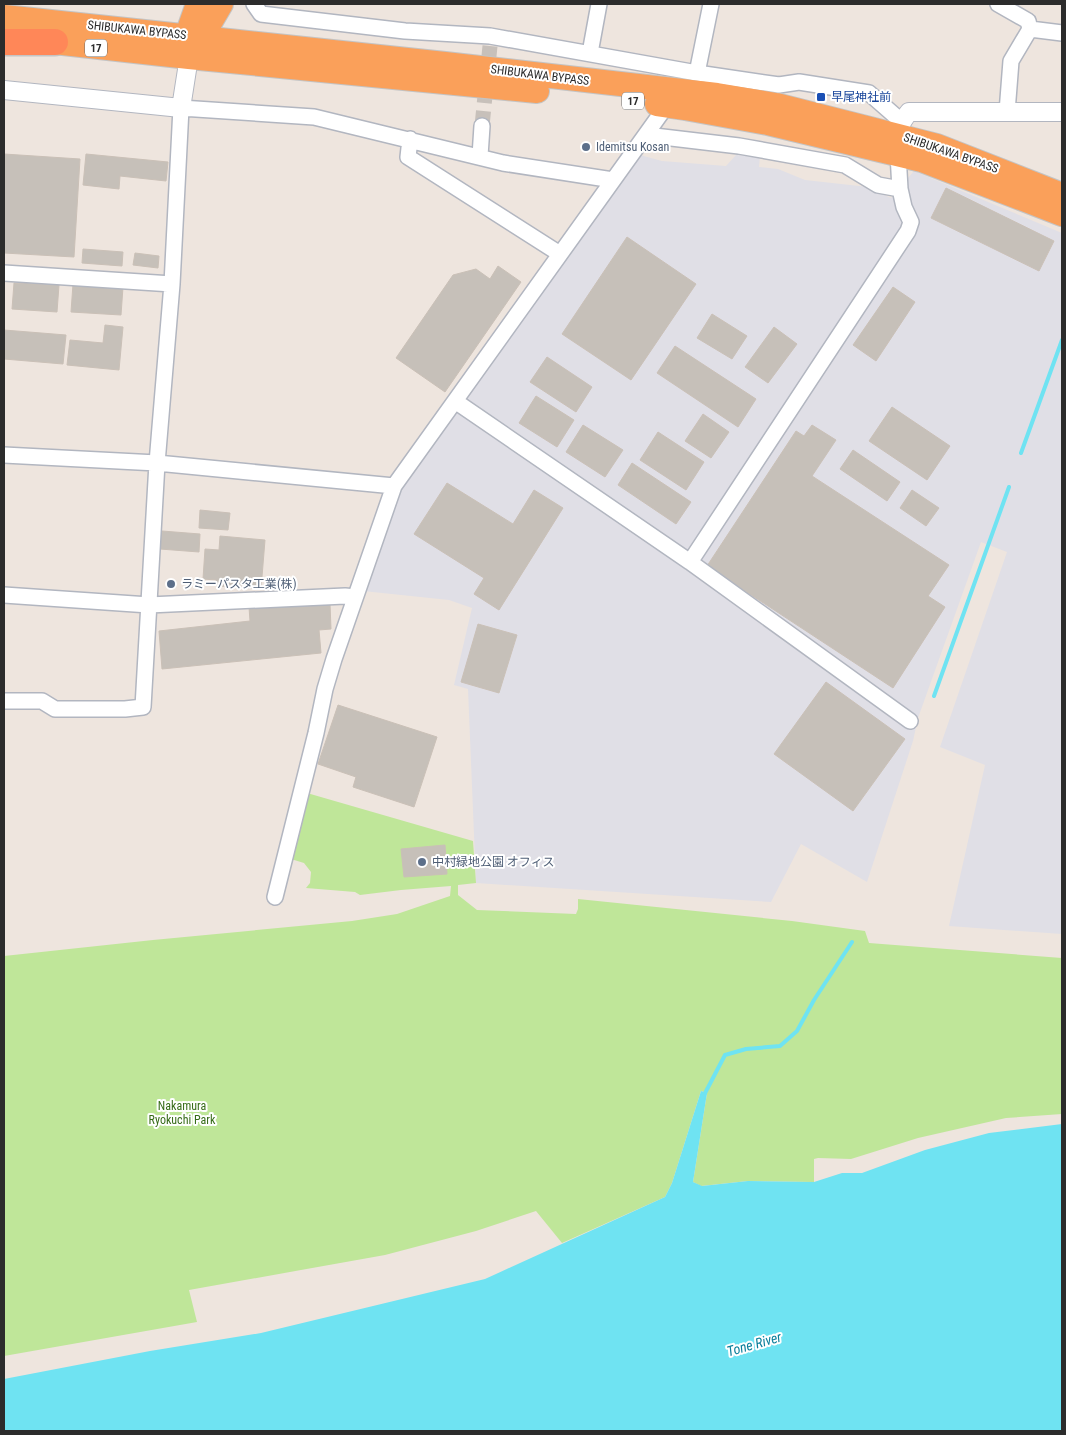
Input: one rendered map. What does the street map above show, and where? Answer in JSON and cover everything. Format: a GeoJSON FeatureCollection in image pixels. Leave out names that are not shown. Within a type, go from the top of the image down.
{"type":"FeatureCollection","features":[{"type":"Feature","properties":{"kind":"highway"},"geometry":{"type":"LineString","coordinates":[[193,43],[198,4]]}},
{"type":"Feature","properties":{"kind":"highway"},"geometry":{"type":"LineString","coordinates":[[193,43],[221,4]]}},
{"type":"Feature","properties":{"kind":"highway","name":"SHIBUKAWA BYPASS"},"geometry":{"type":"LineString","coordinates":[[4,17],[520,89],[666,105],[768,123],[899,137],[922,160],[1062,214]]}},
{"type":"Feature","properties":{"kind":"highway","name":"SHIBUKAWA BYPASS"},"geometry":{"type":"LineString","coordinates":[[4,37],[55,42],[193,43],[717,95],[776,105],[937,146],[1062,194]]}},
{"type":"Feature","properties":{"kind":"highway"},"geometry":{"type":"LineString","coordinates":[[4,42],[55,42]]}},
{"type":"Feature","properties":{"kind":"street"},"geometry":{"type":"LineString","coordinates":[[254,4],[261,14],[590,53],[697,73],[779,85],[799,82],[870,93],[899,137]]}},
{"type":"Feature","properties":{"kind":"street"},"geometry":{"type":"LineString","coordinates":[[590,53],[599,4]]}},
{"type":"Feature","properties":{"kind":"street"},"geometry":{"type":"LineString","coordinates":[[697,73],[711,4]]}},
{"type":"Feature","properties":{"kind":"street"},"geometry":{"type":"LineString","coordinates":[[998,4],[1028,21],[1030,29],[1011,62],[1008,112]]}},
{"type":"Feature","properties":{"kind":"street"},"geometry":{"type":"LineString","coordinates":[[1030,29],[1062,33]]}},
{"type":"Feature","properties":{"kind":"street"},"geometry":{"type":"LineString","coordinates":[[4,701],[42,701],[55,709],[125,709],[144,707],[157,463],[172,284],[181,108],[193,43]]}},
{"type":"Feature","properties":{"kind":"street"},"geometry":{"type":"LineString","coordinates":[[4,90],[181,108],[314,117],[503,162],[613,180]]}},
{"type":"Feature","properties":{"kind":"street"},"geometry":{"type":"LineString","coordinates":[[274,896],[316,733],[325,689],[355,596],[394,486],[666,105]]}},
{"type":"Feature","properties":{"kind":"street"},"geometry":{"type":"LineString","coordinates":[[690,562],[908,231],[911,222],[904,207],[900,189],[899,137],[909,112],[1062,112]]}},
{"type":"Feature","properties":{"kind":"street"},"geometry":{"type":"LineString","coordinates":[[480,156],[482,126]]}},
{"type":"Feature","properties":{"kind":"street"},"geometry":{"type":"LineString","coordinates":[[646,135],[739,146],[845,165],[878,185],[900,189]]}},
{"type":"Feature","properties":{"kind":"street"},"geometry":{"type":"LineString","coordinates":[[410,140],[408,157],[560,254]]}},
{"type":"Feature","properties":{"kind":"street"},"geometry":{"type":"LineString","coordinates":[[4,273],[172,284]]}},
{"type":"Feature","properties":{"kind":"street"},"geometry":{"type":"LineString","coordinates":[[455,401],[690,562],[910,721]]}},
{"type":"Feature","properties":{"kind":"street"},"geometry":{"type":"LineString","coordinates":[[4,455],[157,463],[394,486]]}},
{"type":"Feature","properties":{"kind":"street"},"geometry":{"type":"LineString","coordinates":[[4,595],[149,605],[355,596]]}},
{"type":"Feature","properties":{"kind":"shaded area"},"geometry":{"type":"Polygon","coordinates":[[[640,155],[662,161],[726,166],[736,155],[760,156],[759,167],[778,169],[805,180],[868,187],[891,198],[914,171],[1062,233],[1062,934],[949,926],[985,765],[940,747],[1007,552],[981,542],[918,718],[913,741],[867,882],[801,844],[771,902],[476,883],[468,689],[454,685],[472,608],[449,600],[363,591],[399,490],[640,155]]]}},
{"type":"Feature","properties":{"kind":"green space","name":"Nakamura Ryokuchi Park"},"geometry":{"type":"Polygon","coordinates":[[[307,793],[473,841],[476,883],[458,885],[458,895],[477,910],[576,914],[578,899],[792,921],[865,931],[869,943],[1062,958],[1062,1114],[1006,1118],[918,1138],[851,1159],[814,1159],[814,1182],[748,1181],[701,1186],[693,1182],[707,1093],[701,1091],[672,1183],[665,1197],[562,1243],[536,1211],[476,1231],[385,1255],[189,1290],[197,1322],[4,1356],[4,956],[352,921],[397,914],[450,896],[451,886],[360,895],[355,892],[306,888],[310,883],[311,872],[304,863],[291,859],[307,793]]]}},
{"type":"Feature","properties":{"kind":"water","name":"Tone River"},"geometry":{"type":"Polygon","coordinates":[[[701,1091],[707,1093],[693,1182],[702,1186],[748,1181],[814,1182],[842,1173],[862,1173],[925,1150],[989,1133],[1062,1124],[1062,1431],[4,1431],[4,1379],[150,1351],[261,1333],[485,1279],[665,1197],[672,1183],[701,1091]]]}},
{"type":"Feature","properties":{"kind":"building"},"geometry":{"type":"Polygon","coordinates":[[[4,154],[80,159],[74,257],[4,253],[4,154]]]}},
{"type":"Feature","properties":{"kind":"building"},"geometry":{"type":"Polygon","coordinates":[[[86,154],[168,162],[166,181],[120,176],[119,189],[83,185],[86,154]]]}},
{"type":"Feature","properties":{"kind":"building"},"geometry":{"type":"Polygon","coordinates":[[[946,188],[1054,241],[1039,271],[931,218],[946,188]]]}},
{"type":"Feature","properties":{"kind":"building"},"geometry":{"type":"Polygon","coordinates":[[[627,237],[696,284],[631,380],[562,334],[627,237]]]}},
{"type":"Feature","properties":{"kind":"building"},"geometry":{"type":"Polygon","coordinates":[[[83,249],[123,252],[122,266],[82,263],[83,249]]]}},
{"type":"Feature","properties":{"kind":"building"},"geometry":{"type":"Polygon","coordinates":[[[135,253],[159,256],[158,268],[133,265],[135,253]]]}},
{"type":"Feature","properties":{"kind":"building"},"geometry":{"type":"Polygon","coordinates":[[[498,266],[521,282],[445,392],[396,358],[453,275],[476,269],[490,279],[498,266]]]}},
{"type":"Feature","properties":{"kind":"building"},"geometry":{"type":"Polygon","coordinates":[[[14,283],[59,285],[57,312],[12,309],[14,283]]]}},
{"type":"Feature","properties":{"kind":"building"},"geometry":{"type":"Polygon","coordinates":[[[73,284],[123,287],[121,315],[71,312],[73,284]]]}},
{"type":"Feature","properties":{"kind":"building"},"geometry":{"type":"Polygon","coordinates":[[[893,287],[915,302],[876,361],[853,345],[893,287]]]}},
{"type":"Feature","properties":{"kind":"building"},"geometry":{"type":"Polygon","coordinates":[[[712,314],[747,336],[732,359],[697,338],[712,314]]]}},
{"type":"Feature","properties":{"kind":"building"},"geometry":{"type":"Polygon","coordinates":[[[105,325],[123,327],[119,370],[67,365],[70,340],[103,343],[105,325]]]}},
{"type":"Feature","properties":{"kind":"building"},"geometry":{"type":"Polygon","coordinates":[[[774,327],[797,344],[768,383],[745,367],[774,327]]]}},
{"type":"Feature","properties":{"kind":"building"},"geometry":{"type":"Polygon","coordinates":[[[4,330],[66,335],[63,364],[4,359],[4,330]]]}},
{"type":"Feature","properties":{"kind":"building"},"geometry":{"type":"Polygon","coordinates":[[[675,346],[756,399],[738,427],[657,373],[675,346]]]}},
{"type":"Feature","properties":{"kind":"building"},"geometry":{"type":"Polygon","coordinates":[[[547,357],[592,387],[576,412],[530,382],[547,357]]]}},
{"type":"Feature","properties":{"kind":"building"},"geometry":{"type":"Polygon","coordinates":[[[536,396],[574,420],[557,447],[519,423],[536,396]]]}},
{"type":"Feature","properties":{"kind":"building"},"geometry":{"type":"Polygon","coordinates":[[[892,407],[950,446],[927,480],[869,441],[892,407]]]}},
{"type":"Feature","properties":{"kind":"building"},"geometry":{"type":"Polygon","coordinates":[[[703,414],[729,432],[711,458],[685,441],[703,414]]]}},
{"type":"Feature","properties":{"kind":"building"},"geometry":{"type":"Polygon","coordinates":[[[583,425],[623,450],[605,477],[566,452],[583,425]]]}},
{"type":"Feature","properties":{"kind":"building"},"geometry":{"type":"Polygon","coordinates":[[[812,425],[836,440],[812,476],[949,565],[928,596],[945,607],[893,688],[707,566],[796,431],[804,436],[812,425]]]}},
{"type":"Feature","properties":{"kind":"building"},"geometry":{"type":"Polygon","coordinates":[[[658,432],[704,462],[686,490],[640,460],[658,432]]]}},
{"type":"Feature","properties":{"kind":"building"},"geometry":{"type":"Polygon","coordinates":[[[853,450],[900,482],[887,501],[840,469],[853,450]]]}},
{"type":"Feature","properties":{"kind":"building"},"geometry":{"type":"Polygon","coordinates":[[[632,463],[691,502],[676,524],[618,485],[632,463]]]}},
{"type":"Feature","properties":{"kind":"building"},"geometry":{"type":"Polygon","coordinates":[[[447,483],[513,524],[534,490],[563,508],[499,610],[474,594],[484,578],[414,534],[447,483]]]}},
{"type":"Feature","properties":{"kind":"building"},"geometry":{"type":"Polygon","coordinates":[[[912,490],[939,508],[926,526],[900,508],[912,490]]]}},
{"type":"Feature","properties":{"kind":"building"},"geometry":{"type":"Polygon","coordinates":[[[200,510],[230,513],[228,530],[199,528],[200,510]]]}},
{"type":"Feature","properties":{"kind":"building"},"geometry":{"type":"Polygon","coordinates":[[[162,531],[200,534],[199,552],[160,549],[162,531]]]}},
{"type":"Feature","properties":{"kind":"building"},"geometry":{"type":"Polygon","coordinates":[[[220,536],[265,540],[261,589],[216,586],[216,580],[203,579],[205,549],[219,550],[220,536]]]}},
{"type":"Feature","properties":{"kind":"building"},"geometry":{"type":"Polygon","coordinates":[[[330,604],[331,629],[319,630],[321,653],[162,669],[159,631],[250,621],[249,607],[330,604]]]}},
{"type":"Feature","properties":{"kind":"building"},"geometry":{"type":"Polygon","coordinates":[[[478,624],[517,635],[499,693],[461,682],[478,624]]]}},
{"type":"Feature","properties":{"kind":"building"},"geometry":{"type":"Polygon","coordinates":[[[826,682],[905,739],[853,811],[774,754],[826,682]]]}},
{"type":"Feature","properties":{"kind":"building"},"geometry":{"type":"Polygon","coordinates":[[[338,705],[437,737],[414,807],[353,787],[356,777],[318,764],[338,705]]]}},
{"type":"Feature","properties":{"kind":"building"},"geometry":{"type":"Polygon","coordinates":[[[445,845],[447,874],[404,877],[401,849],[445,845]]]}},
{"type":"Feature","properties":{"kind":"waterway"},"geometry":{"type":"LineString","coordinates":[[1021,453],[1062,340]]}},
{"type":"Feature","properties":{"kind":"waterway"},"geometry":{"type":"LineString","coordinates":[[934,696],[1009,487]]}},
{"type":"Feature","properties":{"kind":"waterway"},"geometry":{"type":"LineString","coordinates":[[703,1097],[725,1055],[746,1049],[780,1046],[797,1031],[814,1000],[852,942]]}},
{"type":"Feature","properties":{"kind":"tunnel"},"geometry":{"type":"LineString","coordinates":[[482,126],[490,46]]}},
{"type":"Feature","properties":{"kind":"place","name":"早尾神社前"},"geometry":{"type":"Point","coordinates":[821,97]}},
{"type":"Feature","properties":{"kind":"place","name":"Idemitsu Kosan"},"geometry":{"type":"Point","coordinates":[586,147]}},
{"type":"Feature","properties":{"kind":"place","name":"ラミーパスタ工業(株)"},"geometry":{"type":"Point","coordinates":[171,584]}},
{"type":"Feature","properties":{"kind":"place","name":"中村緑地公園 オフィス"},"geometry":{"type":"Point","coordinates":[422,862]}}]}
